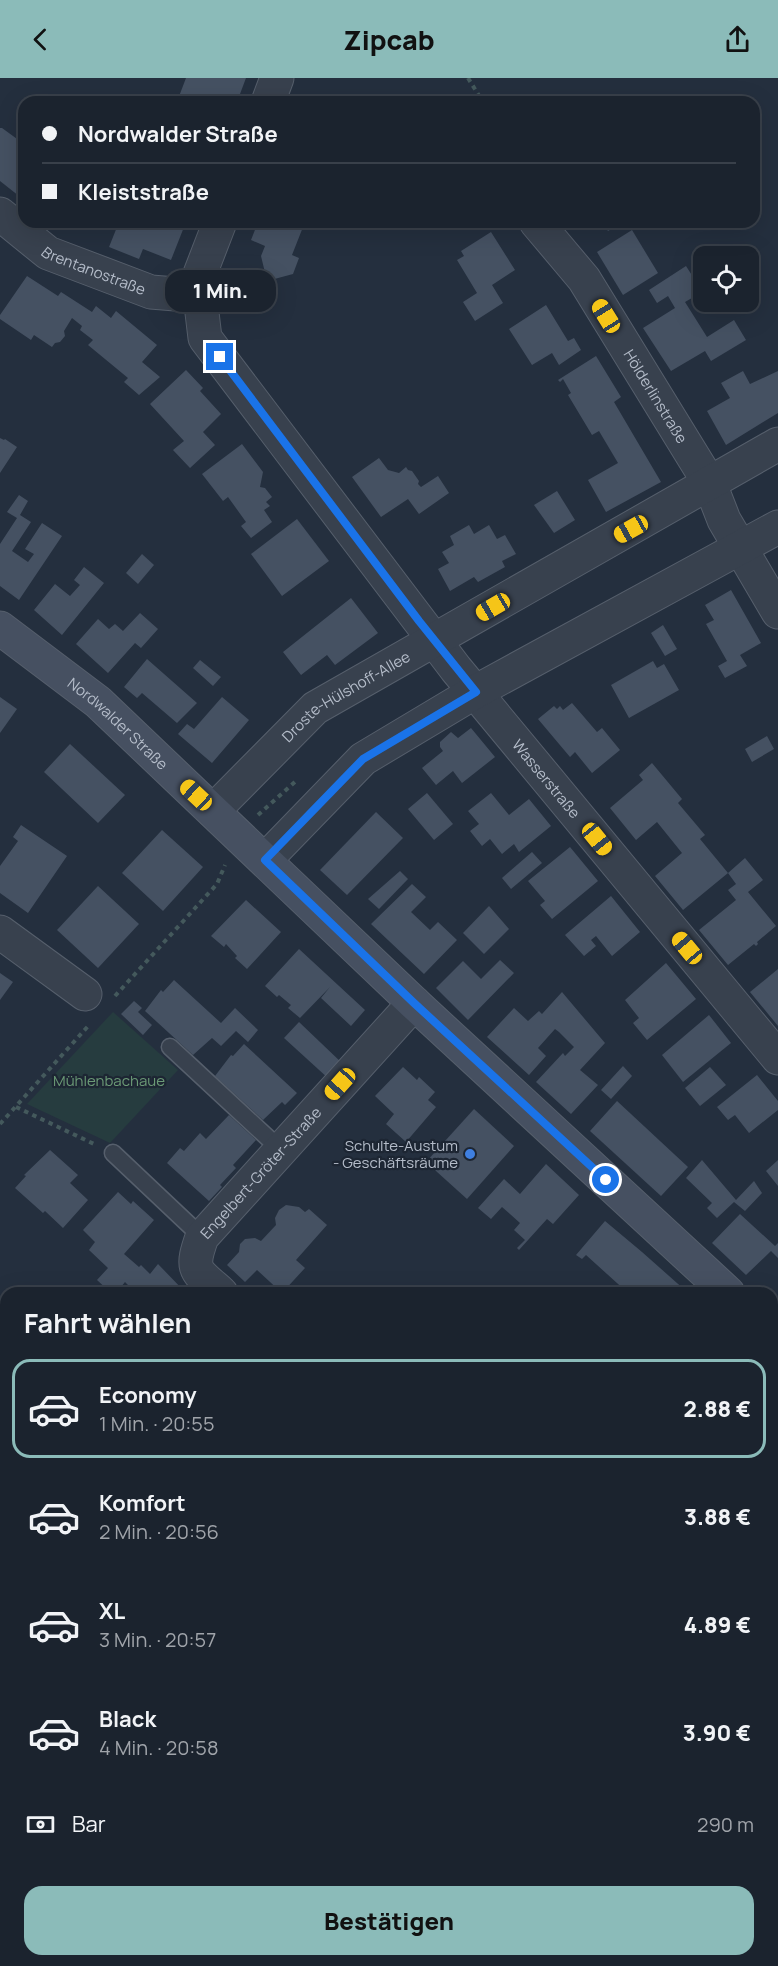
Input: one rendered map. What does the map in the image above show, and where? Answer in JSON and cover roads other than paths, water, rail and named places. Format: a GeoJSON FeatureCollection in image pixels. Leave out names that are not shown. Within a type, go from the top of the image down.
{"type":"FeatureCollection","features":[{"type":"Feature","properties":{"kind":"main road","name":"Nordwalder Straße"},"geometry":{"type":"LineString","coordinates":[[0,628],[98,702],[414,1003],[722,1287]]}},
{"type":"Feature","properties":{"kind":"street"},"geometry":{"type":"LineString","coordinates":[[270,96],[277,78]]}},
{"type":"Feature","properties":{"kind":"street","name":"Brentanostraße"},"geometry":{"type":"LineString","coordinates":[[0,214],[48,253],[151,292],[200,296]]}},
{"type":"Feature","properties":{"kind":"street","name":"Wasserstraße"},"geometry":{"type":"LineString","coordinates":[[218,228],[198,279],[206,338],[434,640],[778,1058]]}},
{"type":"Feature","properties":{"kind":"street","name":"Hölderlinstraße"},"geometry":{"type":"LineString","coordinates":[[541,228],[584,279],[710,484],[723,520],[778,612]]}},
{"type":"Feature","properties":{"kind":"street","name":"Droste-Hülshoff-Allee"},"geometry":{"type":"LineString","coordinates":[[213,811],[315,708],[778,444]]}},
{"type":"Feature","properties":{"kind":"street"},"geometry":{"type":"LineString","coordinates":[[265,860],[363,759],[476,692],[778,527]]}},
{"type":"Feature","properties":{"kind":"street"},"geometry":{"type":"LineString","coordinates":[[0,932],[97,1005]]}},
{"type":"Feature","properties":{"kind":"street","name":"Engelbert-Gröter-Straße"},"geometry":{"type":"LineString","coordinates":[[214,1287],[199,1274],[194,1259],[202,1237],[414,1003]]}},
{"type":"Feature","properties":{"kind":"lane"},"geometry":{"type":"LineString","coordinates":[[170,1047],[281,1150]]}},
{"type":"Feature","properties":{"kind":"lane"},"geometry":{"type":"LineString","coordinates":[[113,1153],[202,1237]]}},
{"type":"Feature","properties":{"kind":"place","name":"Schulte-Austum - Geschäftsräume"},"geometry":{"type":"Point","coordinates":[470,1154]}},
{"type":"Feature","properties":{"kind":"park label","name":"Mühlenbachaue"},"geometry":{"type":"Point","coordinates":[109,1080]}}]}
